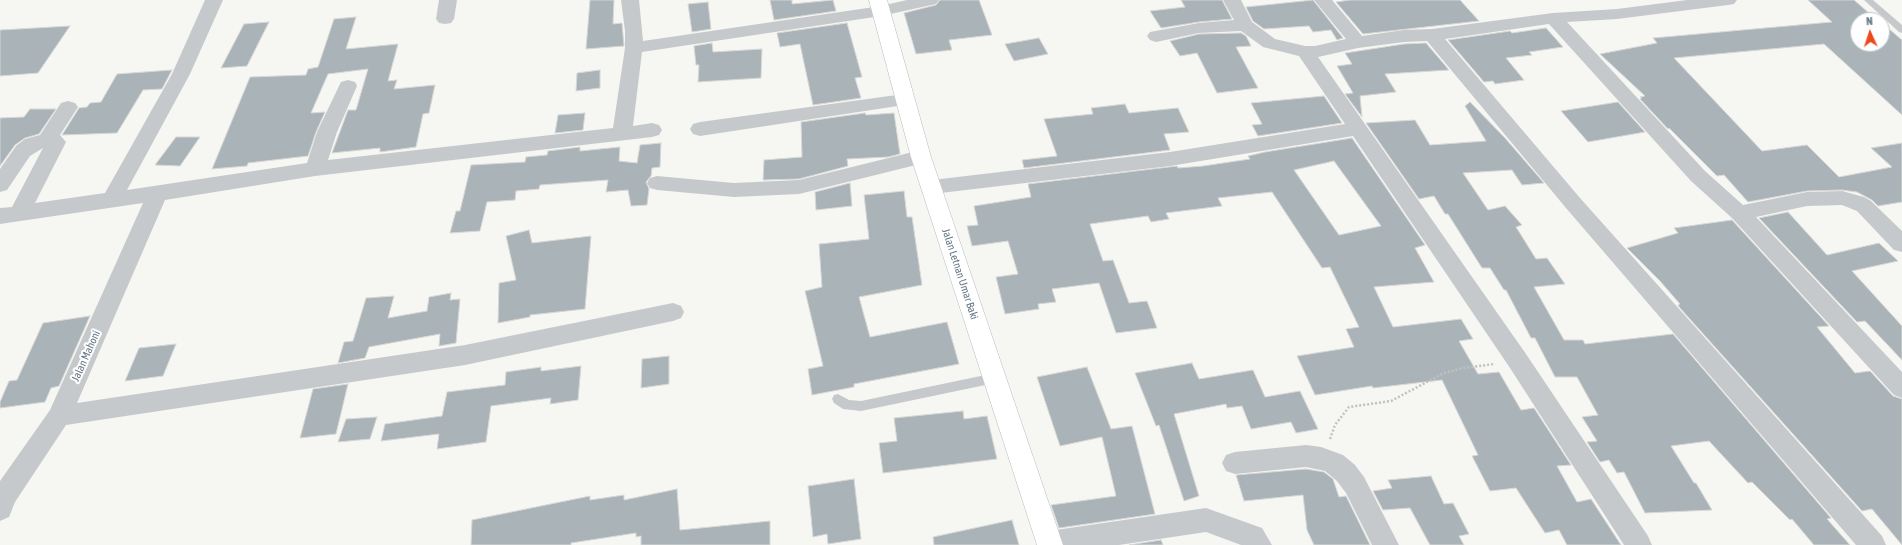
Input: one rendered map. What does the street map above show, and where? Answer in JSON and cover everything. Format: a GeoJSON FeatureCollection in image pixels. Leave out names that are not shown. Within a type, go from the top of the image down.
{"type":"FeatureCollection","features":[{"type":"Feature","properties":{"kind":"street"},"geometry":{"type":"LineString","coordinates":[[112,199],[180,74],[214,0]]}},
{"type":"Feature","properties":{"kind":"street"},"geometry":{"type":"LineString","coordinates":[[445,19],[448,0]]}},
{"type":"Feature","properties":{"kind":"street"},"geometry":{"type":"LineString","coordinates":[[622,132],[634,48],[634,30],[630,0]]}},
{"type":"Feature","properties":{"kind":"street"},"geometry":{"type":"LineString","coordinates":[[634,48],[879,5],[930,0]]}},
{"type":"Feature","properties":{"kind":"street"},"geometry":{"type":"LineString","coordinates":[[1232,0],[1245,25],[1269,43],[1305,52],[1315,52],[1358,42],[1404,36],[1432,35],[1553,18],[1616,14],[1728,0]]}},
{"type":"Feature","properties":{"kind":"street"},"geometry":{"type":"LineString","coordinates":[[1323,0],[1358,42]]}},
{"type":"Feature","properties":{"kind":"street"},"geometry":{"type":"LineString","coordinates":[[1602,0],[1616,14]]}},
{"type":"Feature","properties":{"kind":"street","name":"Jalan Letnan Umar Baki"},"geometry":{"type":"LineString","coordinates":[[879,5],[904,100],[921,157],[1049,544]]}},
{"type":"Feature","properties":{"kind":"street"},"geometry":{"type":"LineString","coordinates":[[1553,18],[1698,176],[1739,213],[1902,388]]}},
{"type":"Feature","properties":{"kind":"street"},"geometry":{"type":"LineString","coordinates":[[1156,36],[1199,28],[1245,25]]}},
{"type":"Feature","properties":{"kind":"street"},"geometry":{"type":"LineString","coordinates":[[1432,35],[1573,203],[1629,265],[1736,390],[1873,545]]}},
{"type":"Feature","properties":{"kind":"street"},"geometry":{"type":"LineString","coordinates":[[1305,52],[1518,361],[1639,545]]}},
{"type":"Feature","properties":{"kind":"street"},"geometry":{"type":"LineString","coordinates":[[315,169],[329,125],[348,86]]}},
{"type":"Feature","properties":{"kind":"street"},"geometry":{"type":"LineString","coordinates":[[700,129],[904,100]]}},
{"type":"Feature","properties":{"kind":"street"},"geometry":{"type":"LineString","coordinates":[[47,140],[68,107]]}},
{"type":"Feature","properties":{"kind":"street"},"geometry":{"type":"LineString","coordinates":[[932,187],[1170,159],[1358,129]]}},
{"type":"Feature","properties":{"kind":"street"},"geometry":{"type":"LineString","coordinates":[[10,215],[315,169],[622,132],[652,130]]}},
{"type":"Feature","properties":{"kind":"street"},"geometry":{"type":"LineString","coordinates":[[0,185],[23,151],[32,144],[47,140],[54,140],[56,142],[10,215]]}},
{"type":"Feature","properties":{"kind":"street"},"geometry":{"type":"LineString","coordinates":[[657,183],[734,190],[799,187],[921,157]]}},
{"type":"Feature","properties":{"kind":"street","name":"Jalan Mahoni"},"geometry":{"type":"LineString","coordinates":[[1,502],[59,416],[157,194]]}},
{"type":"Feature","properties":{"kind":"street"},"geometry":{"type":"LineString","coordinates":[[1739,213],[1807,199],[1842,198],[1857,202],[1864,206],[1902,244]]}},
{"type":"Feature","properties":{"kind":"street"},"geometry":{"type":"LineString","coordinates":[[59,416],[464,354],[673,312]]}},
{"type":"Feature","properties":{"kind":"street"},"geometry":{"type":"LineString","coordinates":[[1235,463],[1306,456],[1321,458],[1334,464],[1346,473],[1355,485],[1386,545]]}},
{"type":"Feature","properties":{"kind":"street"},"geometry":{"type":"LineString","coordinates":[[1049,544],[1206,520],[1253,537],[1258,545]]}},
{"type":"Feature","properties":{"kind":"lane"},"geometry":{"type":"LineString","coordinates":[[1868,0],[1902,30]]}},
{"type":"Feature","properties":{"kind":"lane"},"geometry":{"type":"LineString","coordinates":[[838,399],[847,405],[861,406],[994,378]]}},
{"type":"Feature","properties":{"kind":"path"},"geometry":{"type":"LineString","coordinates":[[1321,458],[1335,425],[1349,407],[1391,401],[1444,373],[1462,368],[1518,361]]}},
{"type":"Feature","properties":{"kind":"building"},"geometry":{"type":"Polygon","coordinates":[[[590,0],[614,0],[613,24],[622,23],[624,46],[586,49],[590,0]]]}},
{"type":"Feature","properties":{"kind":"building"},"geometry":{"type":"Polygon","coordinates":[[[770,0],[792,0],[792,4],[833,0],[836,11],[774,20],[770,0]]]}},
{"type":"Feature","properties":{"kind":"building"},"geometry":{"type":"Polygon","coordinates":[[[940,0],[979,0],[992,35],[949,40],[952,50],[916,54],[904,13],[936,5],[940,0]]]}},
{"type":"Feature","properties":{"kind":"building"},"geometry":{"type":"Polygon","coordinates":[[[1181,0],[1222,0],[1232,19],[1161,28],[1150,11],[1185,7],[1181,0]]]}},
{"type":"Feature","properties":{"kind":"building"},"geometry":{"type":"Polygon","coordinates":[[[1313,0],[1343,38],[1337,40],[1331,30],[1313,32],[1309,26],[1264,29],[1253,21],[1246,7],[1313,0]]]}},
{"type":"Feature","properties":{"kind":"building"},"geometry":{"type":"Polygon","coordinates":[[[1350,0],[1460,0],[1479,21],[1363,34],[1336,2],[1350,0]]]}},
{"type":"Feature","properties":{"kind":"building"},"geometry":{"type":"Polygon","coordinates":[[[1808,0],[1854,0],[1868,12],[1850,12],[1850,52],[1890,52],[1890,30],[1902,40],[1902,115],[1824,44],[1674,58],[1762,151],[1807,145],[1839,177],[1892,167],[1871,148],[1902,143],[1902,202],[1878,206],[1872,200],[1857,192],[1842,190],[1807,191],[1748,202],[1724,175],[1717,176],[1669,128],[1668,129],[1640,99],[1642,98],[1640,97],[1645,96],[1600,54],[1657,43],[1653,38],[1832,22],[1808,0]]]}},
{"type":"Feature","properties":{"kind":"building"},"geometry":{"type":"Polygon","coordinates":[[[708,2],[711,29],[692,32],[688,4],[708,2]]]}},
{"type":"Feature","properties":{"kind":"building"},"geometry":{"type":"Polygon","coordinates":[[[356,17],[346,49],[398,44],[388,81],[397,80],[394,89],[435,85],[429,113],[423,114],[416,147],[380,152],[380,148],[332,153],[348,110],[356,110],[368,69],[328,74],[311,113],[325,112],[308,156],[248,163],[247,166],[212,169],[250,77],[306,75],[308,69],[318,67],[334,19],[356,17]]]}},
{"type":"Feature","properties":{"kind":"building"},"geometry":{"type":"Polygon","coordinates":[[[269,22],[247,66],[221,68],[244,24],[269,22]]]}},
{"type":"Feature","properties":{"kind":"building"},"geometry":{"type":"Polygon","coordinates":[[[847,23],[862,77],[855,78],[861,98],[813,105],[800,44],[780,47],[777,33],[847,23]]]}},
{"type":"Feature","properties":{"kind":"building"},"geometry":{"type":"Polygon","coordinates":[[[70,26],[38,73],[0,76],[0,30],[70,26]]]}},
{"type":"Feature","properties":{"kind":"building"},"geometry":{"type":"Polygon","coordinates":[[[1546,28],[1563,47],[1529,52],[1532,55],[1506,58],[1524,80],[1495,84],[1493,81],[1484,82],[1448,40],[1510,31],[1512,33],[1546,28]]]}},
{"type":"Feature","properties":{"kind":"building"},"geometry":{"type":"Polygon","coordinates":[[[1241,33],[1246,36],[1251,46],[1236,47],[1258,88],[1217,93],[1197,53],[1180,56],[1170,41],[1199,34],[1241,33]]]}},
{"type":"Feature","properties":{"kind":"building"},"geometry":{"type":"Polygon","coordinates":[[[1039,38],[1048,54],[1014,61],[1005,44],[1039,38]]]}},
{"type":"Feature","properties":{"kind":"building"},"geometry":{"type":"Polygon","coordinates":[[[712,43],[713,52],[762,49],[761,78],[698,82],[699,65],[696,65],[694,46],[712,43]]]}},
{"type":"Feature","properties":{"kind":"building"},"geometry":{"type":"Polygon","coordinates":[[[1426,43],[1449,70],[1385,74],[1396,92],[1360,96],[1362,117],[1345,94],[1353,93],[1337,66],[1352,64],[1345,53],[1404,44],[1426,43]]]}},
{"type":"Feature","properties":{"kind":"building"},"geometry":{"type":"Polygon","coordinates":[[[172,70],[162,89],[143,90],[117,133],[62,135],[79,108],[87,107],[90,103],[101,102],[117,74],[172,70]]]}},
{"type":"Feature","properties":{"kind":"building"},"geometry":{"type":"Polygon","coordinates":[[[600,70],[600,88],[576,91],[577,73],[600,70]]]}},
{"type":"Feature","properties":{"kind":"building"},"geometry":{"type":"Polygon","coordinates":[[[1324,96],[1342,123],[1258,136],[1252,125],[1262,124],[1251,103],[1324,96]]]}},
{"type":"Feature","properties":{"kind":"building"},"geometry":{"type":"Polygon","coordinates":[[[1470,102],[1505,138],[1544,183],[1522,185],[1512,170],[1463,173],[1488,210],[1505,206],[1522,225],[1516,227],[1536,259],[1547,258],[1565,284],[1534,287],[1564,340],[1583,340],[1585,344],[1673,334],[1831,518],[1827,519],[1850,545],[1814,545],[1792,519],[1790,520],[1752,482],[1748,483],[1709,441],[1671,446],[1712,510],[1645,513],[1624,472],[1617,473],[1609,460],[1600,462],[1587,442],[1597,441],[1582,417],[1598,415],[1577,377],[1555,377],[1535,338],[1531,338],[1506,290],[1504,290],[1490,268],[1482,268],[1448,214],[1445,214],[1434,196],[1419,199],[1366,123],[1415,120],[1430,145],[1486,141],[1465,106],[1470,102]]]}},
{"type":"Feature","properties":{"kind":"building"},"geometry":{"type":"Polygon","coordinates":[[[1618,102],[1645,132],[1588,142],[1561,111],[1618,102]]]}},
{"type":"Feature","properties":{"kind":"building"},"geometry":{"type":"Polygon","coordinates":[[[1125,104],[1129,113],[1178,108],[1189,132],[1164,134],[1170,150],[1024,168],[1022,160],[1057,156],[1044,119],[1093,114],[1091,108],[1125,104]]]}},
{"type":"Feature","properties":{"kind":"building"},"geometry":{"type":"Polygon","coordinates":[[[30,109],[56,109],[39,134],[25,138],[15,145],[0,166],[0,118],[24,117],[30,109]]]}},
{"type":"Feature","properties":{"kind":"building"},"geometry":{"type":"Polygon","coordinates":[[[585,113],[583,130],[555,133],[558,115],[585,113]]]}},
{"type":"Feature","properties":{"kind":"building"},"geometry":{"type":"Polygon","coordinates":[[[865,113],[866,115],[894,113],[900,154],[888,157],[847,159],[848,166],[799,179],[763,180],[764,160],[802,157],[801,122],[865,113]]]}},
{"type":"Feature","properties":{"kind":"building"},"geometry":{"type":"Polygon","coordinates":[[[176,137],[200,137],[180,166],[155,165],[176,137]]]}},
{"type":"Feature","properties":{"kind":"building"},"geometry":{"type":"Polygon","coordinates":[[[1352,138],[1425,245],[1415,248],[1434,282],[1374,287],[1393,327],[1461,319],[1473,339],[1459,341],[1478,374],[1499,372],[1521,410],[1534,408],[1571,465],[1557,466],[1577,502],[1591,499],[1621,545],[1567,545],[1559,530],[1545,533],[1516,488],[1490,491],[1472,456],[1478,455],[1442,380],[1373,388],[1372,386],[1315,395],[1297,356],[1354,347],[1346,329],[1359,327],[1330,267],[1322,268],[1272,192],[1218,198],[1222,206],[1166,213],[1169,219],[1151,222],[1148,216],[1090,224],[1103,261],[1113,260],[1129,303],[1147,301],[1157,328],[1116,333],[1099,283],[1052,289],[1056,302],[1038,304],[1039,309],[1005,314],[996,277],[1018,274],[1008,241],[972,246],[967,226],[978,225],[974,206],[1031,197],[1028,184],[1177,166],[1178,168],[1203,166],[1250,159],[1248,156],[1352,138]],[[1334,161],[1294,170],[1339,235],[1381,226],[1334,161]]]}},
{"type":"Feature","properties":{"kind":"building"},"geometry":{"type":"Polygon","coordinates":[[[661,143],[660,167],[652,168],[651,176],[646,182],[649,189],[647,205],[631,206],[628,190],[606,192],[608,180],[540,185],[539,189],[516,191],[515,200],[487,202],[480,231],[450,233],[456,211],[460,211],[471,165],[525,162],[526,157],[547,155],[548,151],[580,147],[580,151],[620,147],[619,161],[637,163],[640,145],[661,143]]]}},
{"type":"Feature","properties":{"kind":"building"},"geometry":{"type":"Polygon","coordinates":[[[850,183],[852,206],[816,210],[815,192],[850,183]]]}},
{"type":"Feature","properties":{"kind":"building"},"geometry":{"type":"Polygon","coordinates":[[[904,191],[907,217],[912,217],[922,285],[859,297],[870,337],[947,322],[959,364],[854,384],[854,387],[812,395],[808,369],[823,366],[805,291],[822,287],[819,244],[869,239],[864,195],[904,191]]]}},
{"type":"Feature","properties":{"kind":"building"},"geometry":{"type":"Polygon","coordinates":[[[1788,212],[1827,255],[1879,243],[1898,261],[1852,271],[1902,326],[1902,360],[1865,321],[1857,322],[1759,218],[1788,212]]]}},
{"type":"Feature","properties":{"kind":"building"},"geometry":{"type":"Polygon","coordinates":[[[1732,220],[1829,326],[1817,327],[1855,373],[1870,371],[1893,396],[1902,399],[1902,545],[1872,509],[1862,511],[1680,308],[1678,305],[1680,304],[1660,281],[1627,248],[1678,233],[1674,228],[1732,220]]]}},
{"type":"Feature","properties":{"kind":"building"},"geometry":{"type":"Polygon","coordinates":[[[529,230],[532,243],[591,236],[585,309],[530,315],[530,317],[498,323],[499,283],[516,280],[506,236],[529,230]]]}},
{"type":"Feature","properties":{"kind":"building"},"geometry":{"type":"Polygon","coordinates":[[[451,293],[450,300],[460,299],[456,343],[439,346],[440,334],[369,347],[365,358],[338,363],[344,342],[353,341],[366,298],[394,296],[388,318],[427,311],[429,297],[451,293]]]}},
{"type":"Feature","properties":{"kind":"building"},"geometry":{"type":"Polygon","coordinates":[[[90,316],[59,386],[51,388],[45,402],[0,408],[0,402],[9,381],[17,380],[43,323],[90,316]]]}},
{"type":"Feature","properties":{"kind":"building"},"geometry":{"type":"Polygon","coordinates":[[[176,344],[163,376],[125,381],[139,348],[176,344]]]}},
{"type":"Feature","properties":{"kind":"building"},"geometry":{"type":"Polygon","coordinates":[[[669,356],[669,384],[641,388],[642,359],[669,356]]]}},
{"type":"Feature","properties":{"kind":"building"},"geometry":{"type":"Polygon","coordinates":[[[1192,363],[1199,379],[1253,370],[1265,397],[1300,391],[1318,429],[1296,433],[1291,422],[1251,429],[1242,406],[1227,408],[1226,404],[1174,414],[1199,496],[1184,501],[1159,425],[1156,426],[1135,373],[1192,363]]]}},
{"type":"Feature","properties":{"kind":"building"},"geometry":{"type":"Polygon","coordinates":[[[581,366],[578,400],[550,404],[551,398],[491,406],[486,442],[437,449],[439,434],[381,441],[385,424],[442,416],[447,392],[505,385],[506,372],[541,367],[541,371],[581,366]]]}},
{"type":"Feature","properties":{"kind":"building"},"geometry":{"type":"Polygon","coordinates":[[[1087,367],[1111,429],[1132,426],[1155,514],[1059,528],[1051,505],[1116,496],[1102,437],[1060,446],[1037,377],[1087,367]]]}},
{"type":"Feature","properties":{"kind":"building"},"geometry":{"type":"Polygon","coordinates":[[[348,384],[336,434],[300,438],[313,389],[348,384]]]}},
{"type":"Feature","properties":{"kind":"building"},"geometry":{"type":"Polygon","coordinates":[[[963,411],[964,419],[987,416],[997,459],[883,473],[879,443],[897,441],[894,418],[963,411]]]}},
{"type":"Feature","properties":{"kind":"building"},"geometry":{"type":"Polygon","coordinates":[[[377,417],[370,439],[338,442],[346,419],[377,417]]]}},
{"type":"Feature","properties":{"kind":"building"},"geometry":{"type":"Polygon","coordinates":[[[1306,469],[1324,472],[1333,479],[1339,497],[1346,496],[1370,545],[1314,545],[1307,530],[1303,495],[1244,501],[1236,475],[1306,469]]]}},
{"type":"Feature","properties":{"kind":"building"},"geometry":{"type":"Polygon","coordinates":[[[1431,476],[1444,504],[1453,503],[1469,534],[1459,536],[1464,545],[1430,545],[1410,508],[1383,510],[1373,491],[1392,488],[1388,480],[1431,476]]]}},
{"type":"Feature","properties":{"kind":"building"},"geometry":{"type":"Polygon","coordinates":[[[854,479],[861,539],[828,544],[827,534],[813,537],[808,486],[854,479]]]}},
{"type":"Feature","properties":{"kind":"building"},"geometry":{"type":"Polygon","coordinates":[[[677,489],[680,530],[770,521],[770,545],[641,545],[641,536],[636,537],[636,533],[571,543],[571,545],[471,545],[472,520],[590,496],[590,500],[624,495],[624,500],[677,489]]]}},
{"type":"Feature","properties":{"kind":"building"},"geometry":{"type":"Polygon","coordinates":[[[1012,520],[1019,545],[934,545],[933,537],[1012,520]]]}},
{"type":"Feature","properties":{"kind":"building"},"geometry":{"type":"Polygon","coordinates":[[[1161,540],[1163,545],[1129,545],[1161,540]]]}}]}
